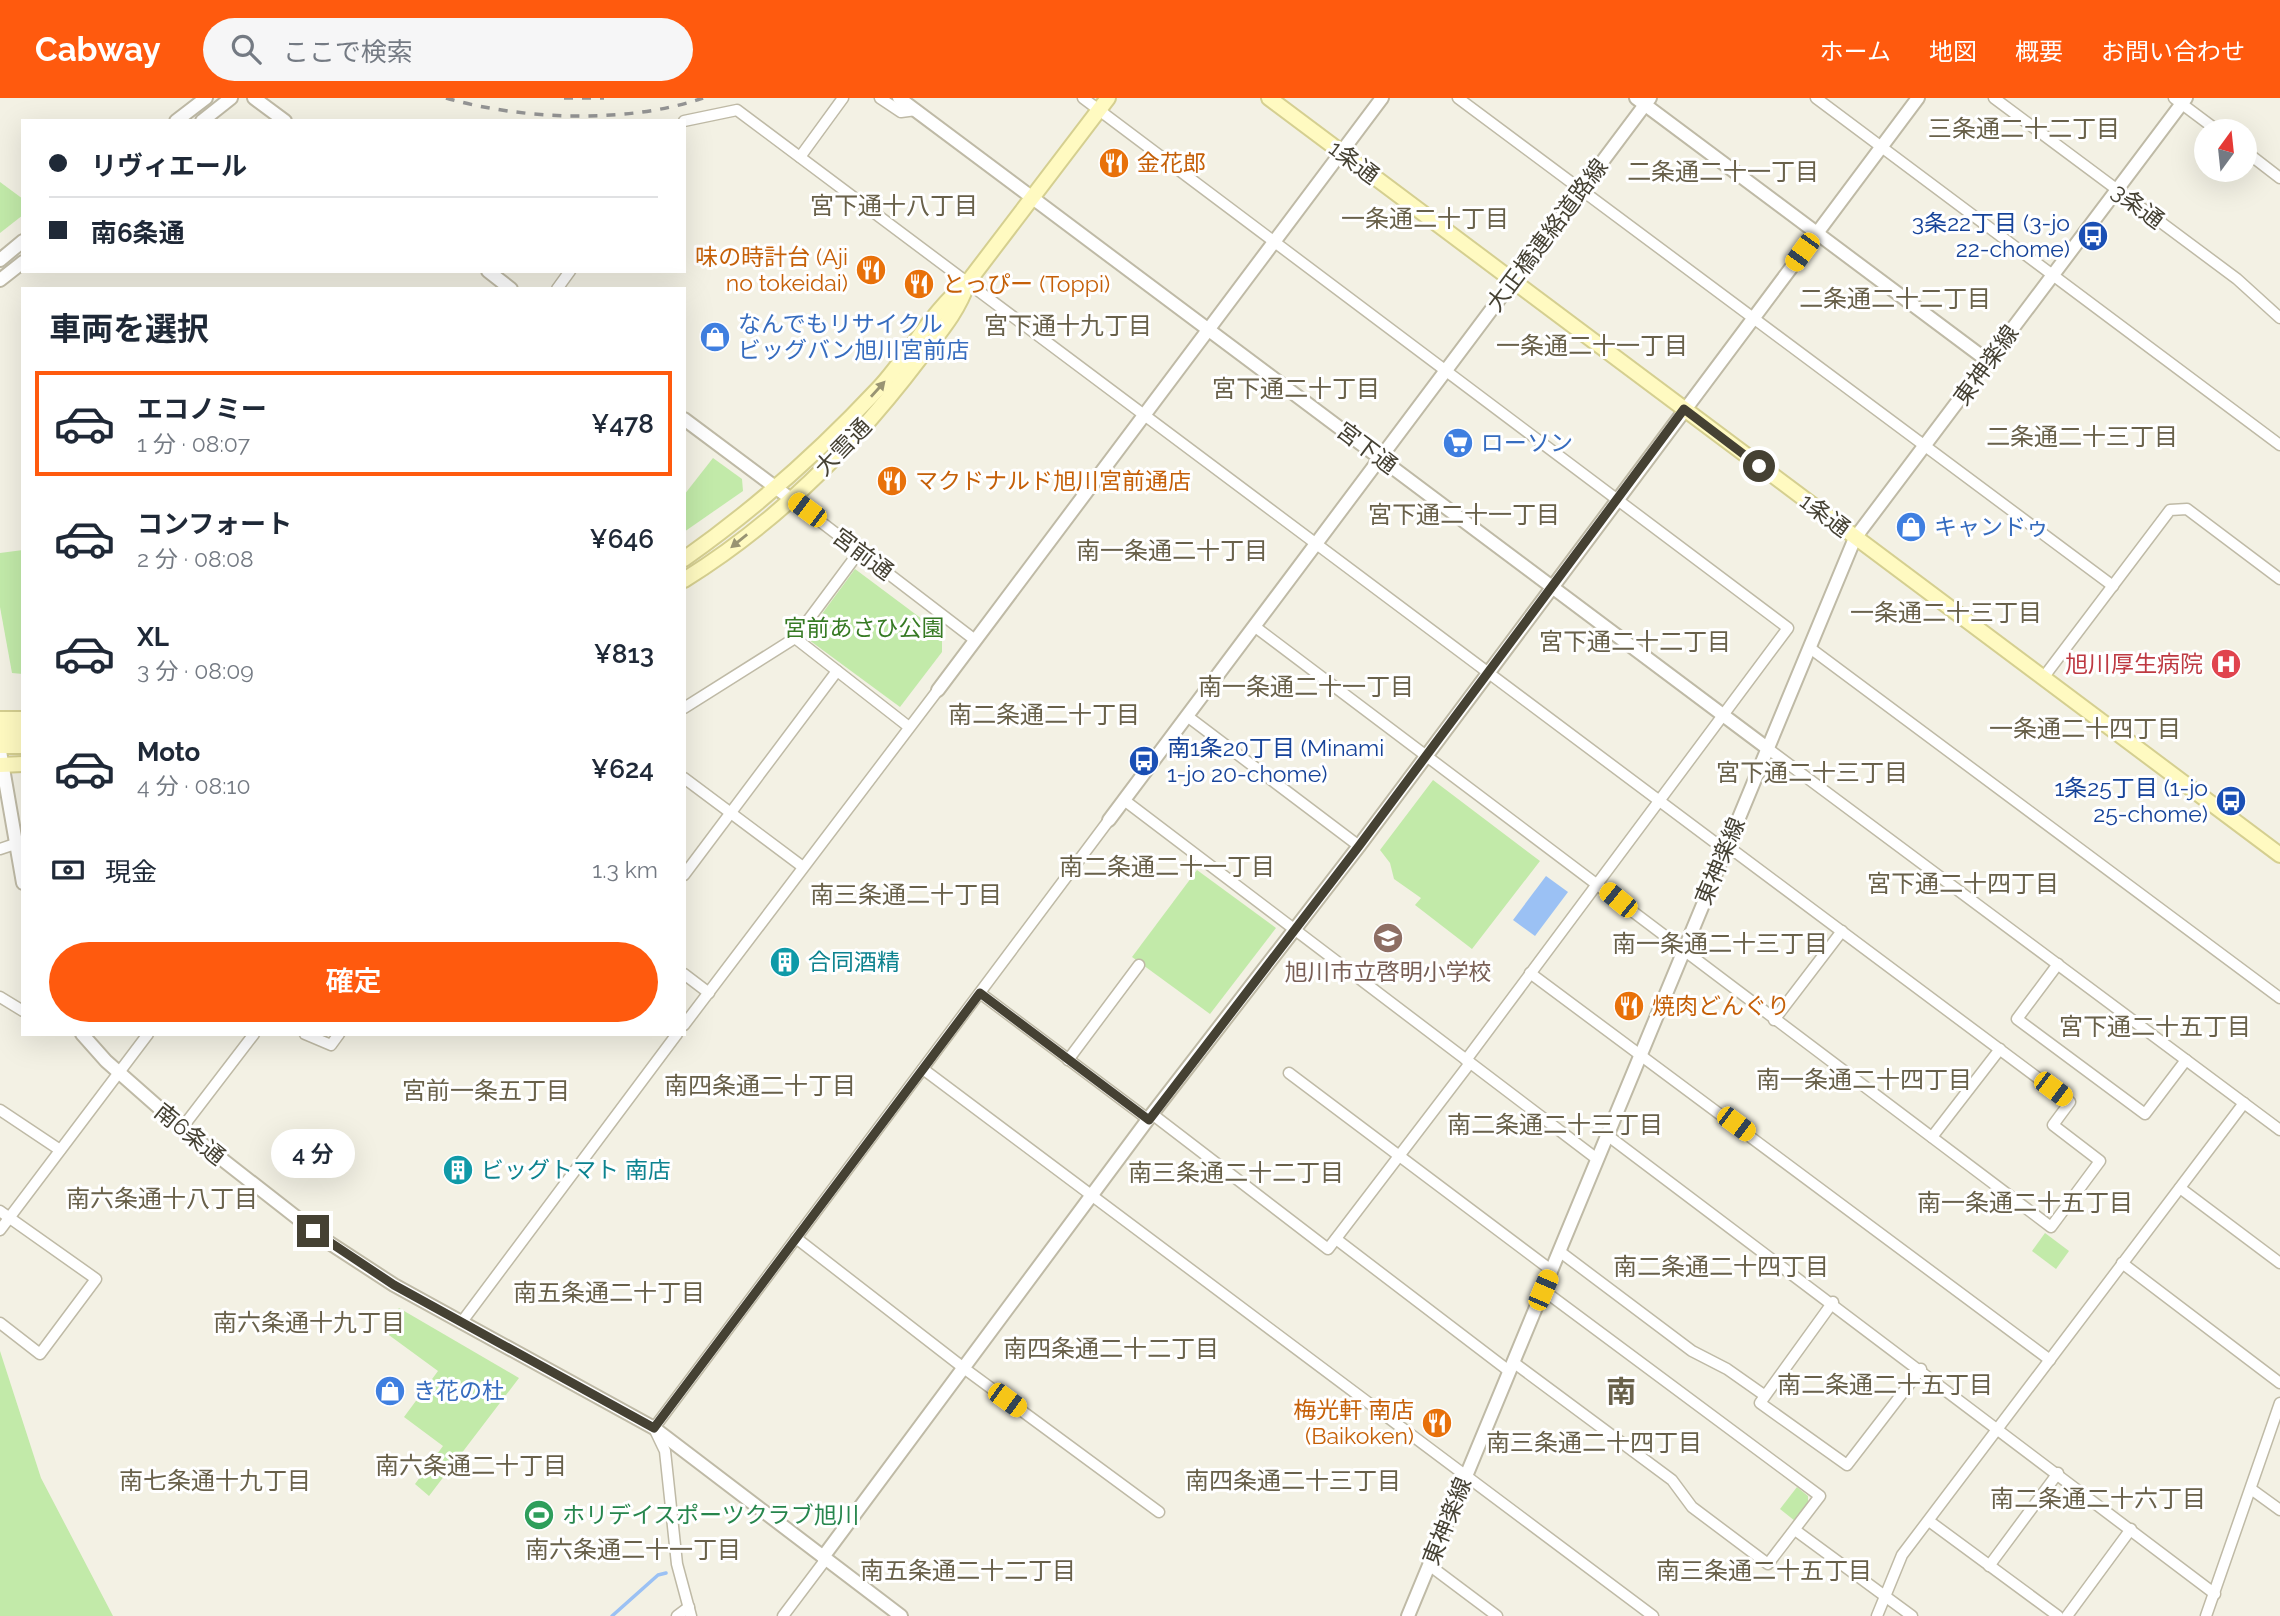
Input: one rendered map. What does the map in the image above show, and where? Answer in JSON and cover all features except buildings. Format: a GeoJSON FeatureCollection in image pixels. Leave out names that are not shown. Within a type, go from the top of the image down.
{"type":"FeatureCollection","features":[{"type":"Feature","properties":{"kind":"main road","name":"1条通"},"geometry":{"type":"LineString","coordinates":[[1269,98],[2280,855]]}},
{"type":"Feature","properties":{"kind":"main road","name":"大雪通"},"geometry":{"type":"LineString","coordinates":[[686,558],[778,489],[880,387],[948,298],[968,282],[1103,104]]}},
{"type":"Feature","properties":{"kind":"main road","name":"大雪通"},"geometry":{"type":"LineString","coordinates":[[686,579],[715,560],[791,499],[889,399],[960,306],[968,282]]}},
{"type":"Feature","properties":{"kind":"main road"},"geometry":{"type":"LineString","coordinates":[[0,719],[21,719]]}},
{"type":"Feature","properties":{"kind":"main road"},"geometry":{"type":"LineString","coordinates":[[0,733],[21,732]]}},
{"type":"Feature","properties":{"kind":"main road"},"geometry":{"type":"LineString","coordinates":[[1,757],[21,747]]}},
{"type":"Feature","properties":{"kind":"main road"},"geometry":{"type":"LineString","coordinates":[[1,757],[21,763]]}},
{"type":"Feature","properties":{"kind":"street"},"geometry":{"type":"LineString","coordinates":[[179,119],[206,98]]}},
{"type":"Feature","properties":{"kind":"street"},"geometry":{"type":"LineString","coordinates":[[204,119],[230,98]]}},
{"type":"Feature","properties":{"kind":"street"},"geometry":{"type":"LineString","coordinates":[[254,98],[282,119]]}},
{"type":"Feature","properties":{"kind":"street"},"geometry":{"type":"LineString","coordinates":[[800,157],[843,98]]}},
{"type":"Feature","properties":{"kind":"street"},"geometry":{"type":"LineString","coordinates":[[880,98],[901,113],[916,110]]}},
{"type":"Feature","properties":{"kind":"street","name":"宮下通"},"geometry":{"type":"LineString","coordinates":[[899,98],[1767,748]]}},
{"type":"Feature","properties":{"kind":"street"},"geometry":{"type":"LineString","coordinates":[[980,993],[1328,1249],[1788,628],[1274,243],[1103,104],[1083,98]]}},
{"type":"Feature","properties":{"kind":"street"},"geometry":{"type":"LineString","coordinates":[[686,1022],[1210,330],[1382,98]]}},
{"type":"Feature","properties":{"kind":"street"},"geometry":{"type":"LineString","coordinates":[[1458,98],[2113,586]]}},
{"type":"Feature","properties":{"kind":"street"},"geometry":{"type":"LineString","coordinates":[[1816,98],[2280,444]]}},
{"type":"Feature","properties":{"kind":"street"},"geometry":{"type":"LineString","coordinates":[[783,1616],[1150,1117],[1359,846],[1918,98]]}},
{"type":"Feature","properties":{"kind":"street","name":"3条通"},"geometry":{"type":"LineString","coordinates":[[1994,98],[2237,279],[2280,318]]}},
{"type":"Feature","properties":{"kind":"street"},"geometry":{"type":"LineString","coordinates":[[1644,100],[1988,361]]}},
{"type":"Feature","properties":{"kind":"street","name":"大正橋連絡道路線"},"geometry":{"type":"LineString","coordinates":[[654,1428],[1581,190],[1644,100]]}},
{"type":"Feature","properties":{"kind":"street"},"geometry":{"type":"LineString","coordinates":[[2181,100],[2204,119]]}},
{"type":"Feature","properties":{"kind":"street","name":"東神楽線"},"geometry":{"type":"LineString","coordinates":[[1408,1616],[1855,537],[2117,190],[2181,100]]}},
{"type":"Feature","properties":{"kind":"street"},"geometry":{"type":"LineString","coordinates":[[686,121],[737,110],[1658,801],[1842,931],[2070,1102],[2053,1125],[2100,1161],[2051,1227],[1254,626]]}},
{"type":"Feature","properties":{"kind":"street"},"geometry":{"type":"LineString","coordinates":[[2258,162],[2280,178]]}},
{"type":"Feature","properties":{"kind":"street"},"geometry":{"type":"LineString","coordinates":[[0,260],[21,243]]}},
{"type":"Feature","properties":{"kind":"street"},"geometry":{"type":"LineString","coordinates":[[0,280],[21,264]]}},
{"type":"Feature","properties":{"kind":"street"},"geometry":{"type":"LineString","coordinates":[[491,273],[508,287]]}},
{"type":"Feature","properties":{"kind":"street"},"geometry":{"type":"LineString","coordinates":[[558,287],[568,273]]}},
{"type":"Feature","properties":{"kind":"street","name":"宮前通"},"geometry":{"type":"LineString","coordinates":[[686,420],[975,640]]}},
{"type":"Feature","properties":{"kind":"street"},"geometry":{"type":"LineString","coordinates":[[2043,678],[2170,510],[2187,509],[2280,579]]}},
{"type":"Feature","properties":{"kind":"street"},"geometry":{"type":"LineString","coordinates":[[686,707],[795,638],[859,552]]}},
{"type":"Feature","properties":{"kind":"street"},"geometry":{"type":"LineString","coordinates":[[795,638],[909,727]]}},
{"type":"Feature","properties":{"kind":"street"},"geometry":{"type":"LineString","coordinates":[[1810,648],[2280,998]]}},
{"type":"Feature","properties":{"kind":"street"},"geometry":{"type":"LineString","coordinates":[[686,872],[837,671]]}},
{"type":"Feature","properties":{"kind":"street"},"geometry":{"type":"LineString","coordinates":[[1187,716],[1359,846]]}},
{"type":"Feature","properties":{"kind":"street"},"geometry":{"type":"LineString","coordinates":[[1767,748],[2280,1130]]}},
{"type":"Feature","properties":{"kind":"street"},"geometry":{"type":"LineString","coordinates":[[1,757],[21,873]]}},
{"type":"Feature","properties":{"kind":"street"},"geometry":{"type":"LineString","coordinates":[[686,780],[803,867]]}},
{"type":"Feature","properties":{"kind":"street"},"geometry":{"type":"LineString","coordinates":[[1124,800],[1597,1158]]}},
{"type":"Feature","properties":{"kind":"street"},"geometry":{"type":"LineString","coordinates":[[0,849],[15,844]]}},
{"type":"Feature","properties":{"kind":"street"},"geometry":{"type":"LineString","coordinates":[[1774,1020],[1842,931]]}},
{"type":"Feature","properties":{"kind":"street"},"geometry":{"type":"LineString","coordinates":[[2057,964],[2017,1019],[2145,1114],[2186,1060]]}},
{"type":"Feature","properties":{"kind":"street"},"geometry":{"type":"LineString","coordinates":[[1068,1060],[1139,965]]}},
{"type":"Feature","properties":{"kind":"street"},"geometry":{"type":"LineString","coordinates":[[1530,973],[2050,1360]]}},
{"type":"Feature","properties":{"kind":"street"},"geometry":{"type":"LineString","coordinates":[[686,976],[709,993]]}},
{"type":"Feature","properties":{"kind":"street"},"geometry":{"type":"LineString","coordinates":[[0,997],[21,1011]]}},
{"type":"Feature","properties":{"kind":"street","name":"南6条通"},"geometry":{"type":"LineString","coordinates":[[84,1036],[120,1073],[182,1128],[328,1242],[461,1323],[654,1428],[901,1616]]}},
{"type":"Feature","properties":{"kind":"street"},"geometry":{"type":"LineString","coordinates":[[0,1230],[4,1214],[60,1150],[147,1036]]}},
{"type":"Feature","properties":{"kind":"street"},"geometry":{"type":"LineString","coordinates":[[182,1128],[252,1036]]}},
{"type":"Feature","properties":{"kind":"street"},"geometry":{"type":"LineString","coordinates":[[311,1036],[331,1045],[338,1036]]}},
{"type":"Feature","properties":{"kind":"street"},"geometry":{"type":"LineString","coordinates":[[461,1323],[676,1036]]}},
{"type":"Feature","properties":{"kind":"street"},"geometry":{"type":"LineString","coordinates":[[1931,1137],[2000,1049]]}},
{"type":"Feature","properties":{"kind":"street"},"geometry":{"type":"LineString","coordinates":[[923,1069],[1654,1616]]}},
{"type":"Feature","properties":{"kind":"street"},"geometry":{"type":"LineString","coordinates":[[1289,1073],[1551,1270]]}},
{"type":"Feature","properties":{"kind":"street"},"geometry":{"type":"LineString","coordinates":[[1877,1616],[1902,1555],[2244,1103]]}},
{"type":"Feature","properties":{"kind":"street"},"geometry":{"type":"LineString","coordinates":[[0,1110],[60,1150]]}},
{"type":"Feature","properties":{"kind":"street"},"geometry":{"type":"LineString","coordinates":[[1607,1135],[1833,1302],[2215,1594]]}},
{"type":"Feature","properties":{"kind":"street"},"geometry":{"type":"LineString","coordinates":[[2180,1188],[2280,1263]]}},
{"type":"Feature","properties":{"kind":"street"},"geometry":{"type":"LineString","coordinates":[[0,1324],[40,1354],[96,1279],[4,1214]]}},
{"type":"Feature","properties":{"kind":"street"},"geometry":{"type":"LineString","coordinates":[[796,1238],[965,1369],[1159,1512]]}},
{"type":"Feature","properties":{"kind":"street"},"geometry":{"type":"LineString","coordinates":[[1336,1239],[1672,1480],[1692,1507],[1768,1564],[1820,1496],[1543,1290]]}},
{"type":"Feature","properties":{"kind":"street"},"geometry":{"type":"LineString","coordinates":[[1559,1251],[1692,1351],[1727,1369],[1764,1395]]}},
{"type":"Feature","properties":{"kind":"street"},"geometry":{"type":"LineString","coordinates":[[2122,1263],[2280,1383]]}},
{"type":"Feature","properties":{"kind":"street"},"geometry":{"type":"LineString","coordinates":[[1833,1302],[1760,1403],[1847,1465],[1921,1369]]}},
{"type":"Feature","properties":{"kind":"street"},"geometry":{"type":"LineString","coordinates":[[2206,1616],[2250,1489],[2276,1427],[2280,1403]]}},
{"type":"Feature","properties":{"kind":"street"},"geometry":{"type":"LineString","coordinates":[[654,1428],[665,1451],[677,1564],[690,1612],[677,1616]]}},
{"type":"Feature","properties":{"kind":"street"},"geometry":{"type":"LineString","coordinates":[[1989,1566],[2058,1473]]}},
{"type":"Feature","properties":{"kind":"street"},"geometry":{"type":"LineString","coordinates":[[2250,1489],[2280,1510]]}},
{"type":"Feature","properties":{"kind":"street"},"geometry":{"type":"LineString","coordinates":[[1929,1521],[2058,1616]]}},
{"type":"Feature","properties":{"kind":"street"},"geometry":{"type":"LineString","coordinates":[[2067,1616],[2131,1529]]}},
{"type":"Feature","properties":{"kind":"street"},"geometry":{"type":"LineString","coordinates":[[1795,1530],[1912,1616]]}},
{"type":"Feature","properties":{"kind":"street"},"geometry":{"type":"LineString","coordinates":[[1429,1565],[1497,1616]]}},
{"type":"Feature","properties":{"kind":"green space"},"geometry":{"type":"Polygon","coordinates":[[[0,182],[21,198],[21,217],[0,233],[0,182]]]}},
{"type":"Feature","properties":{"kind":"green space"},"geometry":{"type":"Polygon","coordinates":[[[713,458],[742,479],[743,491],[686,531],[686,492],[713,458]]]}},
{"type":"Feature","properties":{"kind":"green space"},"geometry":{"type":"Polygon","coordinates":[[[21,550],[21,674],[12,673],[0,607],[0,553],[21,550]]]}},
{"type":"Feature","properties":{"kind":"green space","name":"宮前あさひ公園"},"geometry":{"type":"Polygon","coordinates":[[[855,569],[942,634],[942,652],[900,707],[805,637],[855,569]]]}},
{"type":"Feature","properties":{"kind":"green space"},"geometry":{"type":"Polygon","coordinates":[[[1433,780],[1540,861],[1472,949],[1415,905],[1421,898],[1394,879],[1390,863],[1380,850],[1433,780]]]}},
{"type":"Feature","properties":{"kind":"green space"},"geometry":{"type":"Polygon","coordinates":[[[1197,870],[1276,928],[1210,1014],[1132,957],[1197,870]]]}},
{"type":"Feature","properties":{"kind":"green space"},"geometry":{"type":"Polygon","coordinates":[[[2045,1233],[2069,1251],[2056,1269],[2032,1251],[2045,1233]]]}},
{"type":"Feature","properties":{"kind":"green space"},"geometry":{"type":"Polygon","coordinates":[[[399,1308],[519,1378],[429,1496],[415,1484],[443,1446],[404,1417],[438,1371],[382,1330],[399,1308]]]}},
{"type":"Feature","properties":{"kind":"green space"},"geometry":{"type":"Polygon","coordinates":[[[0,1351],[41,1478],[113,1616],[0,1616],[0,1351]]]}},
{"type":"Feature","properties":{"kind":"green space"},"geometry":{"type":"Polygon","coordinates":[[[1797,1487],[1808,1496],[1808,1505],[1795,1521],[1780,1509],[1797,1487]]]}},
{"type":"Feature","properties":{"kind":"water"},"geometry":{"type":"Polygon","coordinates":[[[1546,876],[1568,892],[1535,936],[1513,920],[1546,876]]]}},
{"type":"Feature","properties":{"kind":"waterway"},"geometry":{"type":"LineString","coordinates":[[612,1616],[658,1575],[666,1573]]}},
{"type":"Feature","properties":{"kind":"railway"},"geometry":{"type":"LineString","coordinates":[[446,98],[508,111],[575,116],[642,112],[703,98]]}},
{"type":"Feature","properties":{"kind":"railway"},"geometry":{"type":"LineString","coordinates":[[564,98],[604,98]]}},
{"type":"Feature","properties":{"kind":"place","name":"金花郎"},"geometry":{"type":"Point","coordinates":[1114,163]}},
{"type":"Feature","properties":{"kind":"place","name":"3条22丁目 (3-jo 22-chome)"},"geometry":{"type":"Point","coordinates":[2093,236]}},
{"type":"Feature","properties":{"kind":"place","name":"味の時計台 (Aji no tokeidai)"},"geometry":{"type":"Point","coordinates":[871,270]}},
{"type":"Feature","properties":{"kind":"place","name":"とっぴー (Toppi)"},"geometry":{"type":"Point","coordinates":[919,284]}},
{"type":"Feature","properties":{"kind":"place","name":"なんでもリサイクル ビッグバン旭川宮前店"},"geometry":{"type":"Point","coordinates":[715,337]}},
{"type":"Feature","properties":{"kind":"place","name":"ローソン"},"geometry":{"type":"Point","coordinates":[1458,443]}},
{"type":"Feature","properties":{"kind":"place","name":"マクドナルド旭川宮前通店"},"geometry":{"type":"Point","coordinates":[892,481]}},
{"type":"Feature","properties":{"kind":"place","name":"キャンドゥ"},"geometry":{"type":"Point","coordinates":[1911,527]}},
{"type":"Feature","properties":{"kind":"place","name":"旭川厚生病院"},"geometry":{"type":"Point","coordinates":[2226,664]}},
{"type":"Feature","properties":{"kind":"place","name":"南1条20丁目 (Minami 1-jo 20-chome)"},"geometry":{"type":"Point","coordinates":[1144,761]}},
{"type":"Feature","properties":{"kind":"place","name":"1条25丁目 (1-jo 25-chome)"},"geometry":{"type":"Point","coordinates":[2231,801]}},
{"type":"Feature","properties":{"kind":"place","name":"旭川市立啓明小学校"},"geometry":{"type":"Point","coordinates":[1388,938]}},
{"type":"Feature","properties":{"kind":"place","name":"合同酒精"},"geometry":{"type":"Point","coordinates":[785,962]}},
{"type":"Feature","properties":{"kind":"place","name":"焼肉どんぐり"},"geometry":{"type":"Point","coordinates":[1629,1006]}},
{"type":"Feature","properties":{"kind":"place","name":"ビッグトマト 南店"},"geometry":{"type":"Point","coordinates":[458,1170]}},
{"type":"Feature","properties":{"kind":"place","name":"き花の杜"},"geometry":{"type":"Point","coordinates":[390,1391]}},
{"type":"Feature","properties":{"kind":"place","name":"梅光軒 南店 (Baikoken)"},"geometry":{"type":"Point","coordinates":[1437,1423]}},
{"type":"Feature","properties":{"kind":"place","name":"ホリデイスポーツクラブ旭川"},"geometry":{"type":"Point","coordinates":[539,1515]}},
{"type":"Feature","properties":{"kind":"district","name":"三条通二十二丁目"},"geometry":{"type":"Point","coordinates":[2024,129]}},
{"type":"Feature","properties":{"kind":"district","name":"二条通二十一丁目"},"geometry":{"type":"Point","coordinates":[1723,172]}},
{"type":"Feature","properties":{"kind":"district","name":"宮下通十八丁目"},"geometry":{"type":"Point","coordinates":[894,206]}},
{"type":"Feature","properties":{"kind":"district","name":"一条通二十丁目"},"geometry":{"type":"Point","coordinates":[1425,219]}},
{"type":"Feature","properties":{"kind":"district","name":"二条通二十二丁目"},"geometry":{"type":"Point","coordinates":[1895,299]}},
{"type":"Feature","properties":{"kind":"district","name":"宮下通十九丁目"},"geometry":{"type":"Point","coordinates":[1068,326]}},
{"type":"Feature","properties":{"kind":"district","name":"一条通二十一丁目"},"geometry":{"type":"Point","coordinates":[1592,346]}},
{"type":"Feature","properties":{"kind":"district","name":"宮下通二十丁目"},"geometry":{"type":"Point","coordinates":[1296,389]}},
{"type":"Feature","properties":{"kind":"district","name":"二条通二十三丁目"},"geometry":{"type":"Point","coordinates":[2082,437]}},
{"type":"Feature","properties":{"kind":"district","name":"宮下通二十一丁目"},"geometry":{"type":"Point","coordinates":[1464,515]}},
{"type":"Feature","properties":{"kind":"district","name":"南一条通二十丁目"},"geometry":{"type":"Point","coordinates":[1172,551]}},
{"type":"Feature","properties":{"kind":"district","name":"一条通二十三丁目"},"geometry":{"type":"Point","coordinates":[1946,613]}},
{"type":"Feature","properties":{"kind":"district","name":"宮下通二十二丁目"},"geometry":{"type":"Point","coordinates":[1635,642]}},
{"type":"Feature","properties":{"kind":"district","name":"南一条通二十一丁目"},"geometry":{"type":"Point","coordinates":[1306,687]}},
{"type":"Feature","properties":{"kind":"district","name":"南二条通二十丁目"},"geometry":{"type":"Point","coordinates":[1044,715]}},
{"type":"Feature","properties":{"kind":"district","name":"一条通二十四丁目"},"geometry":{"type":"Point","coordinates":[2085,729]}},
{"type":"Feature","properties":{"kind":"district","name":"宮下通二十三丁目"},"geometry":{"type":"Point","coordinates":[1812,773]}},
{"type":"Feature","properties":{"kind":"district","name":"南二条通二十一丁目"},"geometry":{"type":"Point","coordinates":[1167,867]}},
{"type":"Feature","properties":{"kind":"district","name":"宮下通二十四丁目"},"geometry":{"type":"Point","coordinates":[1963,884]}},
{"type":"Feature","properties":{"kind":"district","name":"南三条通二十丁目"},"geometry":{"type":"Point","coordinates":[906,895]}},
{"type":"Feature","properties":{"kind":"district","name":"南一条通二十三丁目"},"geometry":{"type":"Point","coordinates":[1720,944]}},
{"type":"Feature","properties":{"kind":"district","name":"宮下通二十五丁目"},"geometry":{"type":"Point","coordinates":[2155,1027]}},
{"type":"Feature","properties":{"kind":"district","name":"南一条通二十四丁目"},"geometry":{"type":"Point","coordinates":[1864,1080]}},
{"type":"Feature","properties":{"kind":"district","name":"南四条通二十丁目"},"geometry":{"type":"Point","coordinates":[760,1086]}},
{"type":"Feature","properties":{"kind":"district","name":"宮前一条五丁目"},"geometry":{"type":"Point","coordinates":[486,1091]}},
{"type":"Feature","properties":{"kind":"district","name":"南二条通二十三丁目"},"geometry":{"type":"Point","coordinates":[1555,1125]}},
{"type":"Feature","properties":{"kind":"district","name":"南三条通二十二丁目"},"geometry":{"type":"Point","coordinates":[1236,1173]}},
{"type":"Feature","properties":{"kind":"district","name":"南六条通十八丁目"},"geometry":{"type":"Point","coordinates":[162,1199]}},
{"type":"Feature","properties":{"kind":"district","name":"南一条通二十五丁目"},"geometry":{"type":"Point","coordinates":[2025,1203]}},
{"type":"Feature","properties":{"kind":"district","name":"南二条通二十四丁目"},"geometry":{"type":"Point","coordinates":[1721,1267]}},
{"type":"Feature","properties":{"kind":"district","name":"南五条通二十丁目"},"geometry":{"type":"Point","coordinates":[609,1293]}},
{"type":"Feature","properties":{"kind":"district","name":"南六条通十九丁目"},"geometry":{"type":"Point","coordinates":[309,1323]}},
{"type":"Feature","properties":{"kind":"district","name":"南四条通二十二丁目"},"geometry":{"type":"Point","coordinates":[1111,1349]}},
{"type":"Feature","properties":{"kind":"district","name":"南二条通二十五丁目"},"geometry":{"type":"Point","coordinates":[1885,1385]}},
{"type":"Feature","properties":{"kind":"district","name":"南"},"geometry":{"type":"Point","coordinates":[1621,1392]}},
{"type":"Feature","properties":{"kind":"district","name":"南三条通二十四丁目"},"geometry":{"type":"Point","coordinates":[1594,1443]}},
{"type":"Feature","properties":{"kind":"district","name":"南六条通二十丁目"},"geometry":{"type":"Point","coordinates":[471,1466]}},
{"type":"Feature","properties":{"kind":"district","name":"南七条通十九丁目"},"geometry":{"type":"Point","coordinates":[215,1481]}},
{"type":"Feature","properties":{"kind":"district","name":"南四条通二十三丁目"},"geometry":{"type":"Point","coordinates":[1293,1481]}},
{"type":"Feature","properties":{"kind":"district","name":"南二条通二十六丁目"},"geometry":{"type":"Point","coordinates":[2098,1499]}},
{"type":"Feature","properties":{"kind":"district","name":"南六条通二十一丁目"},"geometry":{"type":"Point","coordinates":[633,1550]}},
{"type":"Feature","properties":{"kind":"district","name":"南五条通二十二丁目"},"geometry":{"type":"Point","coordinates":[968,1571]}},
{"type":"Feature","properties":{"kind":"district","name":"南三条通二十五丁目"},"geometry":{"type":"Point","coordinates":[1764,1571]}},
{"type":"Feature","properties":{"kind":"route"},"geometry":{"type":"LineString","coordinates":[[313,1231],[394,1285],[654,1428],[980,993],[1149,1120],[1359,846],[1684,409],[1759,466]]}}]}
